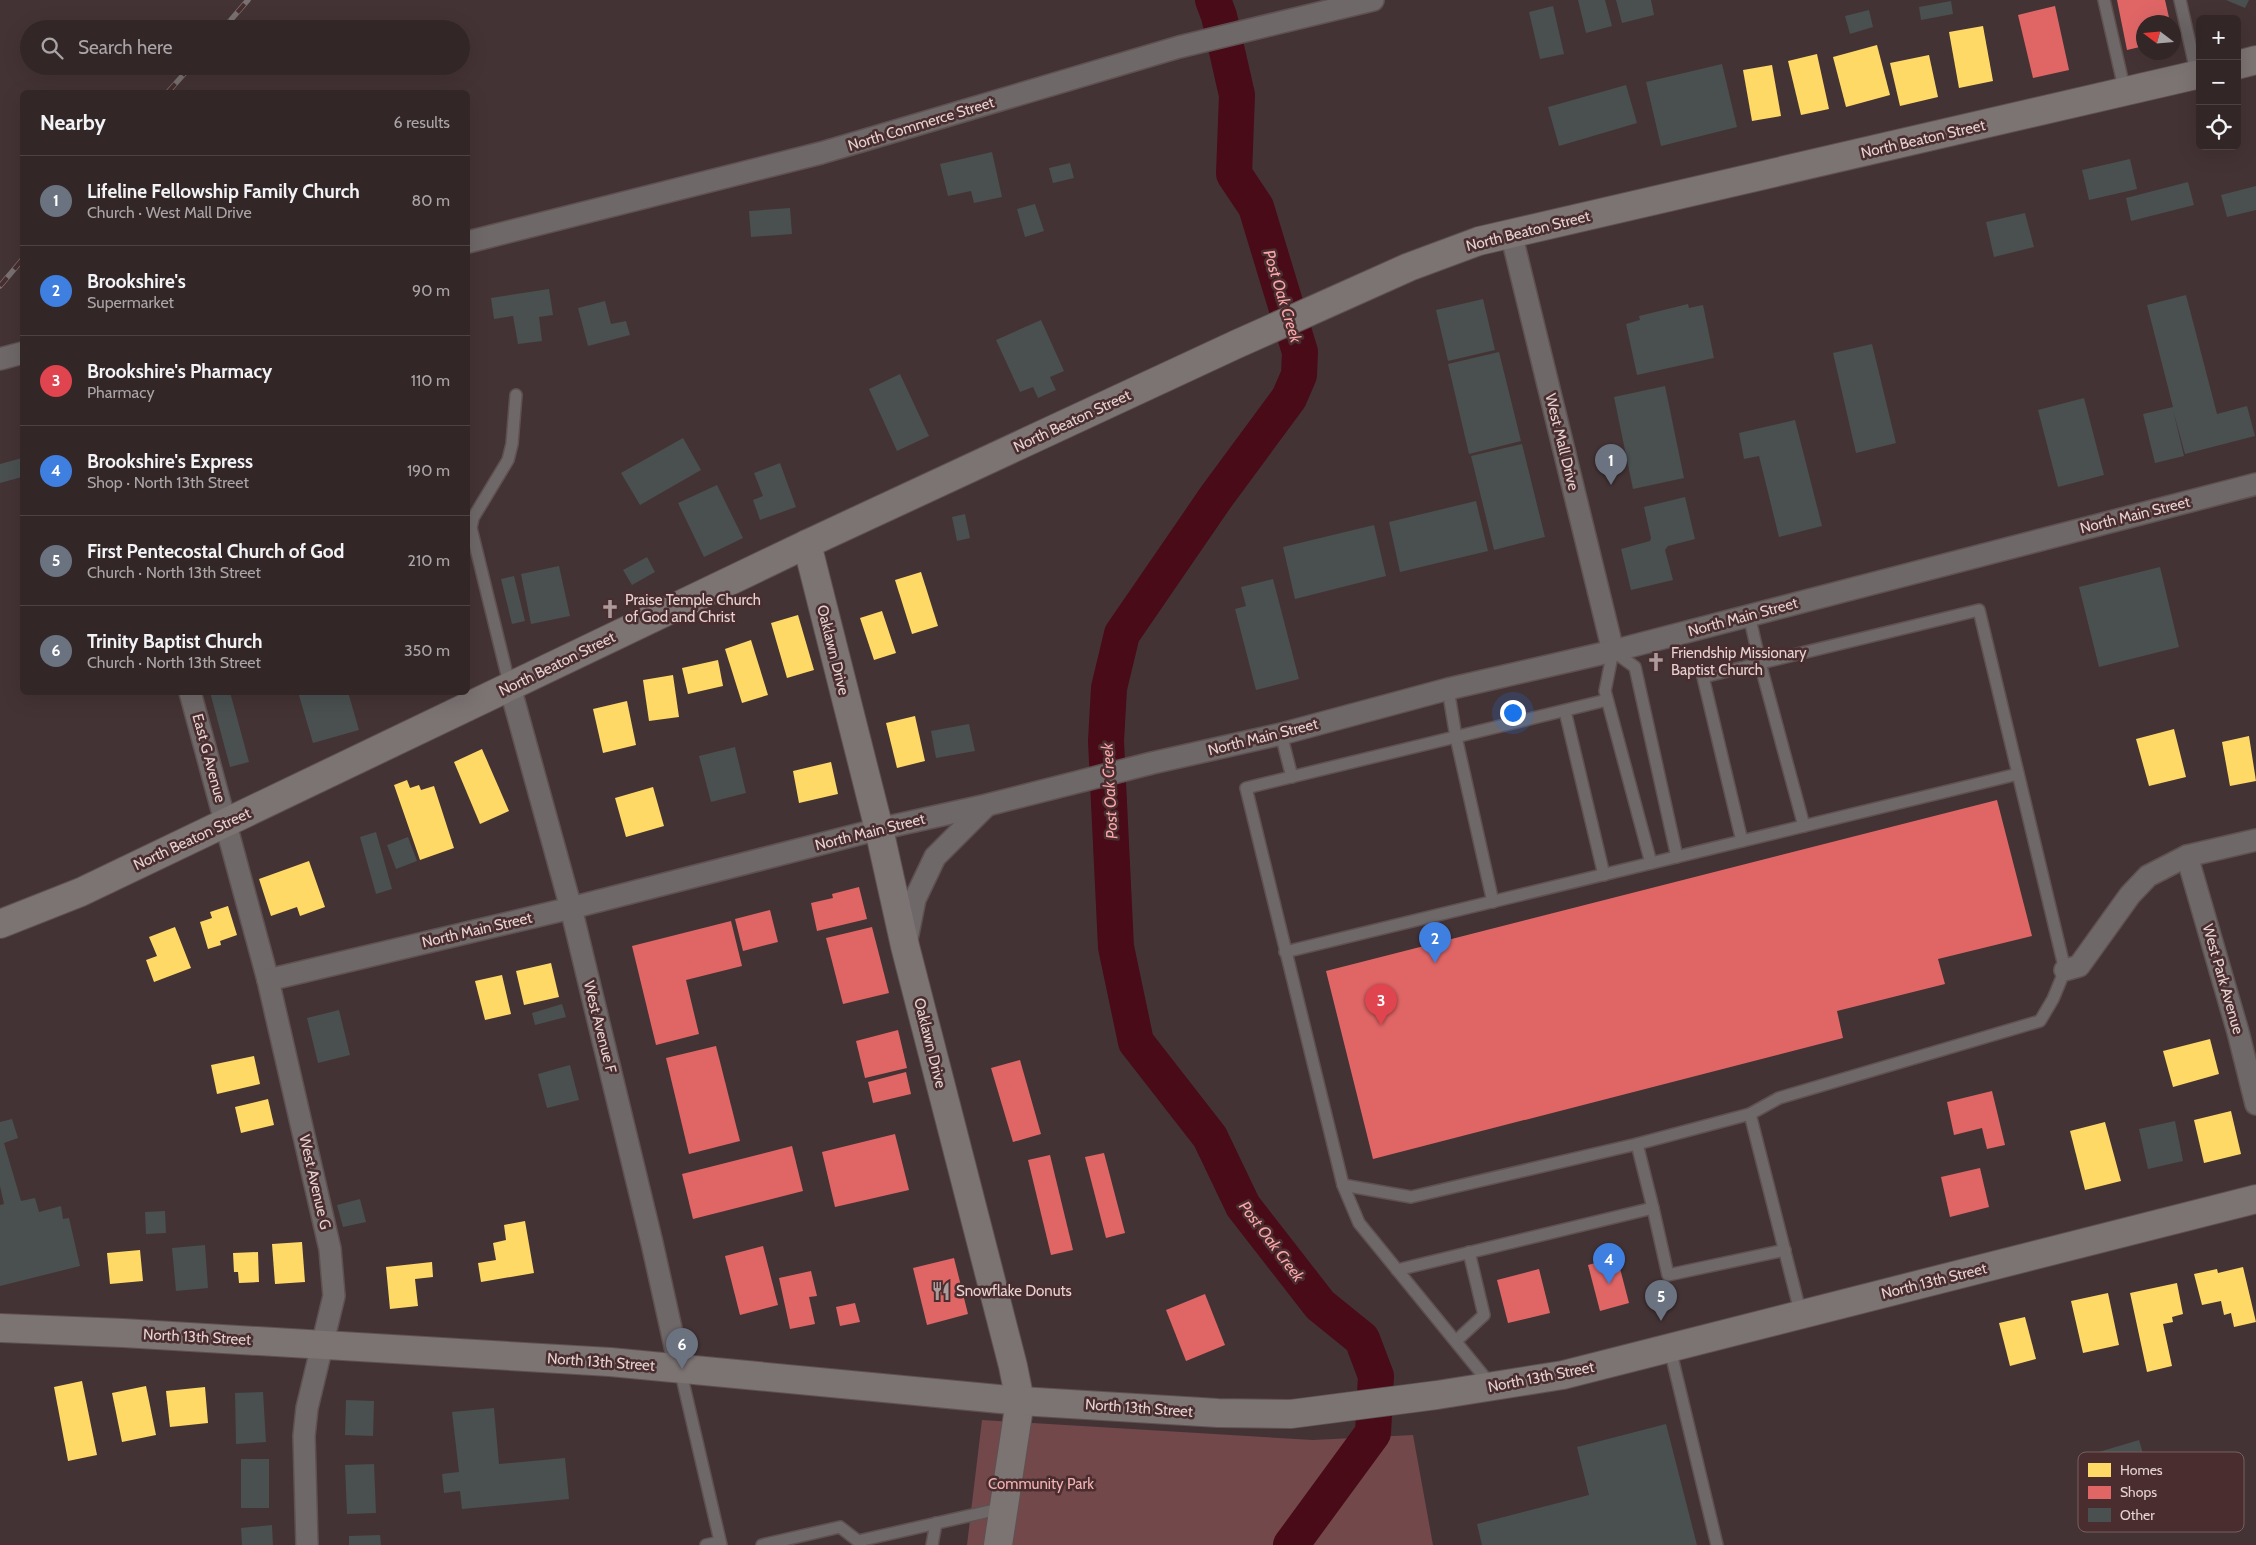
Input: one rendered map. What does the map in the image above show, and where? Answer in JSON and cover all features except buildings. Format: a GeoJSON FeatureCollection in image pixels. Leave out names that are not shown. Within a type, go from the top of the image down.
{"type":"FeatureCollection","features":[{"type":"Feature","properties":{"kind":"street","name":"North Commerce Street"},"geometry":{"type":"LineString","coordinates":[[470,241],[821,153],[1179,47],[1373,0]]}},
{"type":"Feature","properties":{"kind":"street"},"geometry":{"type":"LineString","coordinates":[[2241,64],[2256,60]]}},
{"type":"Feature","properties":{"kind":"street","name":"North Beaton Street"},"geometry":{"type":"LineString","coordinates":[[0,924],[81,892],[227,824],[455,712],[807,544],[1237,344],[1409,267],[1479,241],[2196,74]]}},
{"type":"Feature","properties":{"kind":"street","name":"West Mall Drive"},"geometry":{"type":"LineString","coordinates":[[1512,233],[1613,651]]}},
{"type":"Feature","properties":{"kind":"street"},"geometry":{"type":"LineString","coordinates":[[0,359],[20,354]]}},
{"type":"Feature","properties":{"kind":"street","name":"North Main Street"},"geometry":{"type":"LineString","coordinates":[[268,980],[572,908],[879,829],[1281,734],[1448,689],[1613,651],[2256,484]]}},
{"type":"Feature","properties":{"kind":"street","name":"Oaklawn Drive"},"geometry":{"type":"LineString","coordinates":[[807,544],[879,829],[905,946],[1013,1366],[1020,1401],[998,1545]]}},
{"type":"Feature","properties":{"kind":"street","name":"West Avenue F"},"geometry":{"type":"LineString","coordinates":[[510,687],[572,908],[680,1369]]}},
{"type":"Feature","properties":{"kind":"street","name":"East G Avenue"},"geometry":{"type":"LineString","coordinates":[[191,695],[227,824]]}},
{"type":"Feature","properties":{"kind":"street"},"geometry":{"type":"LineString","coordinates":[[905,946],[915,900],[934,857],[987,805]]}},
{"type":"Feature","properties":{"kind":"street","name":"West Avenue G"},"geometry":{"type":"LineString","coordinates":[[227,824],[268,980],[330,1249],[334,1296],[307,1408],[304,1436],[307,1545]]}},
{"type":"Feature","properties":{"kind":"street"},"geometry":{"type":"LineString","coordinates":[[2065,970],[2079,966],[2130,895],[2148,876],[2187,856],[2256,840]]}},
{"type":"Feature","properties":{"kind":"street","name":"West Park Avenue"},"geometry":{"type":"LineString","coordinates":[[2187,856],[2238,1032],[2256,1104]]}},
{"type":"Feature","properties":{"kind":"street","name":"North 13th Street"},"geometry":{"type":"LineString","coordinates":[[0,1328],[123,1333],[610,1362],[1020,1401],[1218,1413],[1291,1414],[1438,1395],[1563,1375],[2256,1199]]}},
{"type":"Feature","properties":{"kind":"lane"},"geometry":{"type":"LineString","coordinates":[[2104,0],[2125,92]]}},
{"type":"Feature","properties":{"kind":"lane"},"geometry":{"type":"LineString","coordinates":[[2180,0],[2196,66]]}},
{"type":"Feature","properties":{"kind":"lane"},"geometry":{"type":"LineString","coordinates":[[510,687],[471,528],[473,518],[508,460],[512,444],[516,395]]}},
{"type":"Feature","properties":{"kind":"lane"},"geometry":{"type":"LineString","coordinates":[[1343,1185],[1411,1197],[1637,1144],[1750,1114],[1779,1098],[2040,1021],[2053,1000],[2065,970],[1979,610],[1703,677],[1742,841]]}},
{"type":"Feature","properties":{"kind":"lane"},"geometry":{"type":"LineString","coordinates":[[1749,615],[1804,826]]}},
{"type":"Feature","properties":{"kind":"lane"},"geometry":{"type":"LineString","coordinates":[[1651,863],[1605,691],[1613,651],[1634,667],[1677,856]]}},
{"type":"Feature","properties":{"kind":"lane"},"geometry":{"type":"LineString","coordinates":[[1448,689],[1456,737],[1493,902]]}},
{"type":"Feature","properties":{"kind":"lane"},"geometry":{"type":"LineString","coordinates":[[1492,1386],[1359,1222],[1343,1185],[1246,788],[1607,700]]}},
{"type":"Feature","properties":{"kind":"lane"},"geometry":{"type":"LineString","coordinates":[[1564,711],[1604,875]]}},
{"type":"Feature","properties":{"kind":"lane"},"geometry":{"type":"LineString","coordinates":[[1281,734],[1292,777]]}},
{"type":"Feature","properties":{"kind":"lane"},"geometry":{"type":"LineString","coordinates":[[1285,952],[2018,774]]}},
{"type":"Feature","properties":{"kind":"lane"},"geometry":{"type":"LineString","coordinates":[[1750,1114],[1801,1315]]}},
{"type":"Feature","properties":{"kind":"lane"},"geometry":{"type":"LineString","coordinates":[[1637,1144],[1668,1275],[1785,1250]]}},
{"type":"Feature","properties":{"kind":"lane"},"geometry":{"type":"LineString","coordinates":[[1397,1270],[1653,1208]]}},
{"type":"Feature","properties":{"kind":"lane"},"geometry":{"type":"LineString","coordinates":[[1456,1341],[1484,1315],[1469,1252]]}},
{"type":"Feature","properties":{"kind":"lane"},"geometry":{"type":"LineString","coordinates":[[1670,1348],[1717,1545]]}},
{"type":"Feature","properties":{"kind":"lane"},"geometry":{"type":"LineString","coordinates":[[680,1369],[720,1543],[706,1545]]}},
{"type":"Feature","properties":{"kind":"lane"},"geometry":{"type":"LineString","coordinates":[[762,1545],[840,1526],[858,1540],[1004,1508]]}},
{"type":"Feature","properties":{"kind":"lane"},"geometry":{"type":"LineString","coordinates":[[932,1545],[936,1523]]}},
{"type":"Feature","properties":{"kind":"green space","name":"Community Park"},"geometry":{"type":"Polygon","coordinates":[[[982,1420],[1313,1440],[1413,1435],[1433,1545],[967,1545],[982,1420]]]}},
{"type":"Feature","properties":{"kind":"waterway","name":"Post Oak Creek"},"geometry":{"type":"LineString","coordinates":[[1213,0],[1219,16],[1237,95],[1234,174],[1256,207],[1300,352],[1299,375],[1289,398],[1216,497],[1122,634],[1109,688],[1106,741],[1116,947],[1136,1042],[1210,1137],[1243,1206],[1320,1305],[1362,1339],[1376,1376],[1373,1433],[1291,1545]]}},
{"type":"Feature","properties":{"kind":"railway"},"geometry":{"type":"LineString","coordinates":[[231,20],[248,0]]}},
{"type":"Feature","properties":{"kind":"railway"},"geometry":{"type":"LineString","coordinates":[[170,90],[183,75]]}},
{"type":"Feature","properties":{"kind":"railway"},"geometry":{"type":"LineString","coordinates":[[0,286],[20,262]]}},
{"type":"Feature","properties":{"kind":"place","name":"Lifeline Fellowship Family Church"},"geometry":{"type":"Point","coordinates":[1611,485]}},
{"type":"Feature","properties":{"kind":"place","name":"Praise Temple Church of God and Christ"},"geometry":{"type":"Point","coordinates":[610,609]}},
{"type":"Feature","properties":{"kind":"place","name":"Friendship Missionary Baptist Church"},"geometry":{"type":"Point","coordinates":[1656,662]}},
{"type":"Feature","properties":{"kind":"place","name":"Brookshire's"},"geometry":{"type":"Point","coordinates":[1435,963]}},
{"type":"Feature","properties":{"kind":"place","name":"Brookshire's Pharmacy"},"geometry":{"type":"Point","coordinates":[1381,1025]}},
{"type":"Feature","properties":{"kind":"place","name":"Brookshire's Express"},"geometry":{"type":"Point","coordinates":[1609,1284]}},
{"type":"Feature","properties":{"kind":"place","name":"Snowflake Donuts"},"geometry":{"type":"Point","coordinates":[941,1291]}},
{"type":"Feature","properties":{"kind":"place","name":"First Pentecostal Church of God"},"geometry":{"type":"Point","coordinates":[1661,1321]}},
{"type":"Feature","properties":{"kind":"place","name":"Trinity Baptist Church"},"geometry":{"type":"Point","coordinates":[682,1369]}}]}
